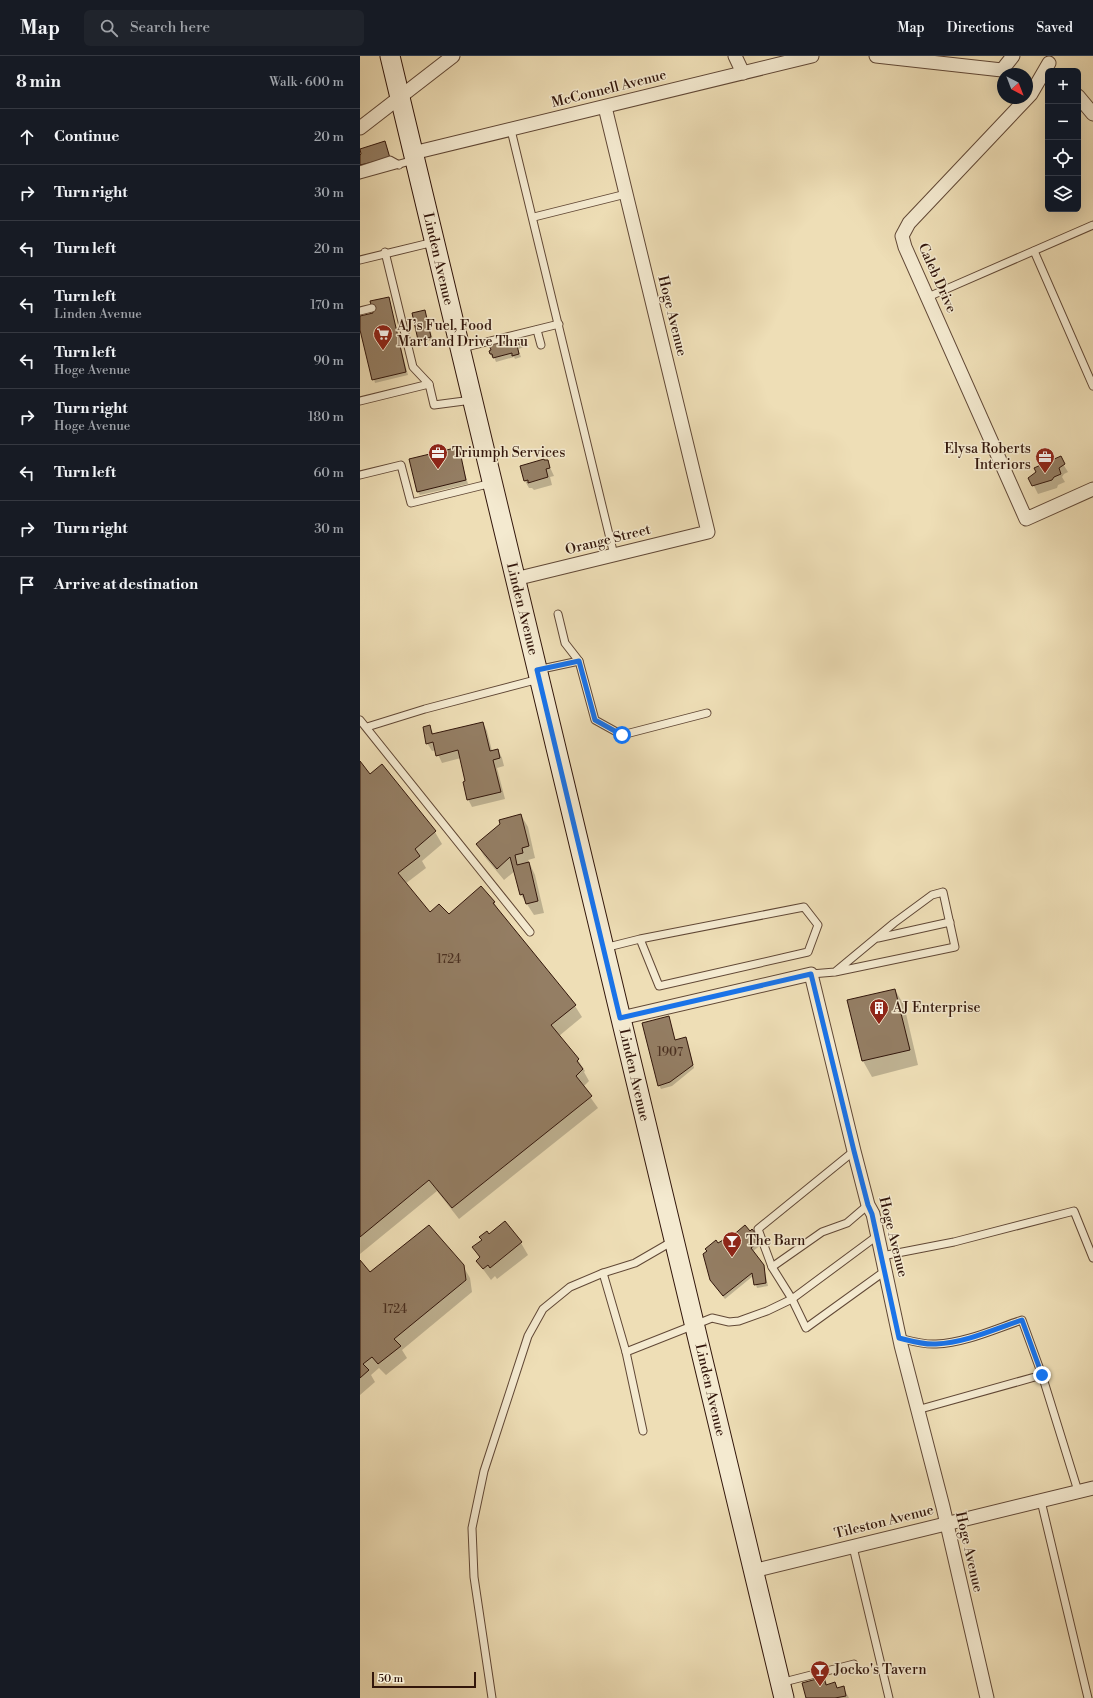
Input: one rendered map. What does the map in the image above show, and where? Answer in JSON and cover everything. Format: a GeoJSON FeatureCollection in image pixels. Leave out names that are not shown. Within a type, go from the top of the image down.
{"type":"FeatureCollection","features":[{"type":"Feature","properties":{"kind":"street","name":"Linden Avenue"},"geometry":{"type":"LineString","coordinates":[[390,56],[400,97],[409,159],[435,242],[673,1241],[782,1690]]}},
{"type":"Feature","properties":{"kind":"street"},"geometry":{"type":"LineString","coordinates":[[360,128],[453,56]]}},
{"type":"Feature","properties":{"kind":"street"},"geometry":{"type":"LineString","coordinates":[[735,56],[744,73]]}},
{"type":"Feature","properties":{"kind":"street","name":"McConnell Avenue"},"geometry":{"type":"LineString","coordinates":[[409,159],[511,130],[812,56]]}},
{"type":"Feature","properties":{"kind":"street"},"geometry":{"type":"LineString","coordinates":[[876,56],[1002,70],[1013,56]]}},
{"type":"Feature","properties":{"kind":"street","name":"Caleb Drive"},"geometry":{"type":"LineString","coordinates":[[1049,63],[1031,94],[909,223],[902,236],[1026,519],[1093,489]]}},
{"type":"Feature","properties":{"kind":"street"},"geometry":{"type":"LineString","coordinates":[[1081,100],[1093,114]]}},
{"type":"Feature","properties":{"kind":"street","name":"Hoge Avenue"},"geometry":{"type":"LineString","coordinates":[[605,107],[708,532]]}},
{"type":"Feature","properties":{"kind":"street","name":"Orange Street"},"geometry":{"type":"LineString","coordinates":[[515,579],[708,532]]}},
{"type":"Feature","properties":{"kind":"street"},"geometry":{"type":"LineString","coordinates":[[620,1018],[811,974]]}},
{"type":"Feature","properties":{"kind":"street","name":"Hoge Avenue"},"geometry":{"type":"LineString","coordinates":[[811,974],[854,1151],[868,1205],[878,1236],[899,1338],[988,1698]]}},
{"type":"Feature","properties":{"kind":"street","name":"Tileston Avenue"},"geometry":{"type":"LineString","coordinates":[[753,1571],[1093,1488]]}},
{"type":"Feature","properties":{"kind":"lane"},"geometry":{"type":"LineString","coordinates":[[511,130],[534,217],[614,555]]}},
{"type":"Feature","properties":{"kind":"lane"},"geometry":{"type":"LineString","coordinates":[[360,170],[390,160],[409,159]]}},
{"type":"Feature","properties":{"kind":"lane"},"geometry":{"type":"LineString","coordinates":[[360,176],[409,159]]}},
{"type":"Feature","properties":{"kind":"lane"},"geometry":{"type":"LineString","coordinates":[[534,217],[626,194]]}},
{"type":"Feature","properties":{"kind":"lane"},"geometry":{"type":"LineString","coordinates":[[928,297],[1093,225]]}},
{"type":"Feature","properties":{"kind":"lane"},"geometry":{"type":"LineString","coordinates":[[360,260],[385,252],[435,242]]}},
{"type":"Feature","properties":{"kind":"lane"},"geometry":{"type":"LineString","coordinates":[[1034,251],[1093,386]]}},
{"type":"Feature","properties":{"kind":"lane"},"geometry":{"type":"LineString","coordinates":[[385,252],[413,367],[429,384],[434,405],[472,400]]}},
{"type":"Feature","properties":{"kind":"lane"},"geometry":{"type":"LineString","coordinates":[[390,303],[398,302]]}},
{"type":"Feature","properties":{"kind":"lane"},"geometry":{"type":"LineString","coordinates":[[360,311],[372,308]]}},
{"type":"Feature","properties":{"kind":"lane"},"geometry":{"type":"LineString","coordinates":[[460,349],[559,324]]}},
{"type":"Feature","properties":{"kind":"lane"},"geometry":{"type":"LineString","coordinates":[[537,330],[541,345]]}},
{"type":"Feature","properties":{"kind":"lane"},"geometry":{"type":"LineString","coordinates":[[360,401],[429,384]]}},
{"type":"Feature","properties":{"kind":"lane"},"geometry":{"type":"LineString","coordinates":[[360,475],[401,465],[411,503],[492,483]]}},
{"type":"Feature","properties":{"kind":"lane"},"geometry":{"type":"LineString","coordinates":[[558,614],[565,643],[579,661],[595,720],[622,735],[707,713]]}},
{"type":"Feature","properties":{"kind":"lane"},"geometry":{"type":"LineString","coordinates":[[367,727],[579,661]]}},
{"type":"Feature","properties":{"kind":"lane"},"geometry":{"type":"LineString","coordinates":[[360,720],[530,932]]}},
{"type":"Feature","properties":{"kind":"lane"},"geometry":{"type":"LineString","coordinates":[[811,974],[835,972],[955,947],[943,892],[932,895],[894,922],[877,938],[835,972]]}},
{"type":"Feature","properties":{"kind":"lane"},"geometry":{"type":"LineString","coordinates":[[604,948],[640,939],[804,908],[818,925],[808,952],[659,986],[640,939]]}},
{"type":"Feature","properties":{"kind":"lane"},"geometry":{"type":"LineString","coordinates":[[877,938],[950,922]]}},
{"type":"Feature","properties":{"kind":"lane"},"geometry":{"type":"LineString","coordinates":[[854,1151],[758,1229],[772,1267],[792,1299],[806,1328],[885,1271]]}},
{"type":"Feature","properties":{"kind":"lane"},"geometry":{"type":"LineString","coordinates":[[772,1267],[822,1232],[847,1223],[868,1205]]}},
{"type":"Feature","properties":{"kind":"lane"},"geometry":{"type":"LineString","coordinates":[[882,1256],[954,1242],[1074,1211],[1093,1258]]}},
{"type":"Feature","properties":{"kind":"lane"},"geometry":{"type":"LineString","coordinates":[[626,1352],[712,1318],[729,1322],[739,1321],[767,1311],[792,1299],[878,1236]]}},
{"type":"Feature","properties":{"kind":"lane"},"geometry":{"type":"LineString","coordinates":[[492,1698],[474,1577],[472,1528],[484,1471],[528,1336],[543,1309],[570,1287],[604,1273],[635,1263],[673,1241]]}},
{"type":"Feature","properties":{"kind":"lane"},"geometry":{"type":"LineString","coordinates":[[604,1273],[626,1352],[643,1431]]}},
{"type":"Feature","properties":{"kind":"lane"},"geometry":{"type":"LineString","coordinates":[[899,1338],[918,1343],[936,1344],[964,1340],[1022,1320],[1042,1375],[1078,1492]]}},
{"type":"Feature","properties":{"kind":"lane"},"geometry":{"type":"LineString","coordinates":[[917,1410],[1042,1375]]}},
{"type":"Feature","properties":{"kind":"lane"},"geometry":{"type":"LineString","coordinates":[[1041,1501],[1088,1698]]}},
{"type":"Feature","properties":{"kind":"lane"},"geometry":{"type":"LineString","coordinates":[[853,1546],[889,1698]]}},
{"type":"Feature","properties":{"kind":"lane"},"geometry":{"type":"LineString","coordinates":[[782,1690],[854,1664]]}},
{"type":"Feature","properties":{"kind":"building"},"geometry":{"type":"Polygon","coordinates":[[[385,141],[390,158],[360,165],[360,149],[385,141]]]}},
{"type":"Feature","properties":{"kind":"building","name":"AJ’s Fuel, Food Mart and Drive Thru"},"geometry":{"type":"Polygon","coordinates":[[[389,297],[406,372],[372,380],[360,330],[360,316],[373,313],[370,301],[389,297]]]}},
{"type":"Feature","properties":{"kind":"building"},"geometry":{"type":"Polygon","coordinates":[[[425,310],[431,337],[418,340],[412,313],[425,310]]]}},
{"type":"Feature","properties":{"kind":"building"},"geometry":{"type":"Polygon","coordinates":[[[521,336],[524,344],[517,345],[519,354],[512,356],[512,353],[493,358],[492,354],[490,354],[489,351],[491,350],[489,345],[521,336]]]}},
{"type":"Feature","properties":{"kind":"building","name":"Triumph Services"},"geometry":{"type":"Polygon","coordinates":[[[459,447],[466,480],[417,492],[409,459],[459,447]]]}},
{"type":"Feature","properties":{"kind":"building"},"geometry":{"type":"Polygon","coordinates":[[[1061,456],[1065,464],[1059,468],[1061,474],[1054,477],[1052,480],[1032,486],[1028,478],[1036,472],[1034,468],[1061,456]]]}},
{"type":"Feature","properties":{"kind":"building"},"geometry":{"type":"Polygon","coordinates":[[[544,459],[548,460],[550,468],[546,469],[548,477],[528,483],[528,480],[524,481],[520,466],[544,459]]]}},
{"type":"Feature","properties":{"kind":"building"},"geometry":{"type":"Polygon","coordinates":[[[483,722],[490,751],[498,749],[500,758],[493,760],[501,792],[467,800],[463,782],[465,781],[458,750],[436,756],[433,742],[426,744],[423,727],[430,725],[432,734],[483,722]]]}},
{"type":"Feature","properties":{"kind":"building"},"geometry":{"type":"Polygon","coordinates":[[[360,761],[370,774],[382,764],[436,831],[415,849],[420,856],[398,873],[430,912],[439,904],[449,914],[481,886],[495,902],[493,903],[576,1005],[551,1025],[579,1059],[577,1061],[583,1069],[576,1076],[592,1096],[452,1208],[429,1180],[360,1237],[360,761]]]}},
{"type":"Feature","properties":{"kind":"building"},"geometry":{"type":"Polygon","coordinates":[[[521,814],[529,846],[522,848],[523,853],[515,855],[517,865],[529,862],[538,901],[526,904],[523,894],[520,895],[510,857],[497,869],[476,844],[500,824],[499,820],[521,814]]]}},
{"type":"Feature","properties":{"kind":"building","name":"AJ Enterprise"},"geometry":{"type":"Polygon","coordinates":[[[895,989],[910,1050],[862,1061],[847,1000],[895,989]]]}},
{"type":"Feature","properties":{"kind":"building"},"geometry":{"type":"Polygon","coordinates":[[[669,1016],[675,1040],[686,1037],[693,1065],[670,1082],[658,1086],[642,1023],[669,1016]]]}},
{"type":"Feature","properties":{"kind":"building"},"geometry":{"type":"Polygon","coordinates":[[[505,1221],[522,1242],[490,1268],[488,1265],[483,1269],[476,1261],[480,1257],[472,1247],[482,1240],[479,1237],[487,1231],[489,1234],[505,1221]]]}},
{"type":"Feature","properties":{"kind":"building"},"geometry":{"type":"Polygon","coordinates":[[[429,1225],[464,1265],[466,1280],[394,1339],[401,1346],[378,1364],[372,1357],[363,1364],[369,1370],[360,1378],[360,1260],[370,1272],[429,1225]]]}},
{"type":"Feature","properties":{"kind":"building","name":"The Barn"},"geometry":{"type":"Polygon","coordinates":[[[745,1225],[750,1231],[752,1229],[761,1240],[751,1248],[764,1265],[766,1283],[754,1285],[752,1273],[723,1296],[710,1280],[703,1254],[707,1251],[705,1249],[716,1240],[718,1243],[723,1240],[726,1244],[728,1243],[731,1246],[735,1242],[731,1237],[745,1225]]]}},
{"type":"Feature","properties":{"kind":"building","name":"Jocko's Tavern"},"geometry":{"type":"Polygon","coordinates":[[[824,1677],[826,1685],[835,1682],[837,1688],[844,1686],[846,1696],[835,1698],[806,1698],[802,1683],[824,1677]]]}},
{"type":"Feature","properties":{"kind":"place","name":"AJ’s Fuel, Food Mart and Drive Thru"},"geometry":{"type":"Point","coordinates":[383,351]}},
{"type":"Feature","properties":{"kind":"place","name":"Triumph Services"},"geometry":{"type":"Point","coordinates":[438,470]}},
{"type":"Feature","properties":{"kind":"place","name":"Elysa Roberts Interiors"},"geometry":{"type":"Point","coordinates":[1045,474]}},
{"type":"Feature","properties":{"kind":"place","name":"AJ Enterprise"},"geometry":{"type":"Point","coordinates":[879,1025]}},
{"type":"Feature","properties":{"kind":"place","name":"The Barn"},"geometry":{"type":"Point","coordinates":[732,1258]}},
{"type":"Feature","properties":{"kind":"place","name":"Jocko's Tavern"},"geometry":{"type":"Point","coordinates":[820,1687]}},
{"type":"Feature","properties":{"kind":"route"},"geometry":{"type":"LineString","coordinates":[[622,735],[595,720],[579,661],[537,670],[620,1018],[811,974],[854,1151],[868,1205],[872,1214],[899,1338],[918,1343],[936,1344],[964,1340],[1022,1320],[1042,1375]]}}]}
